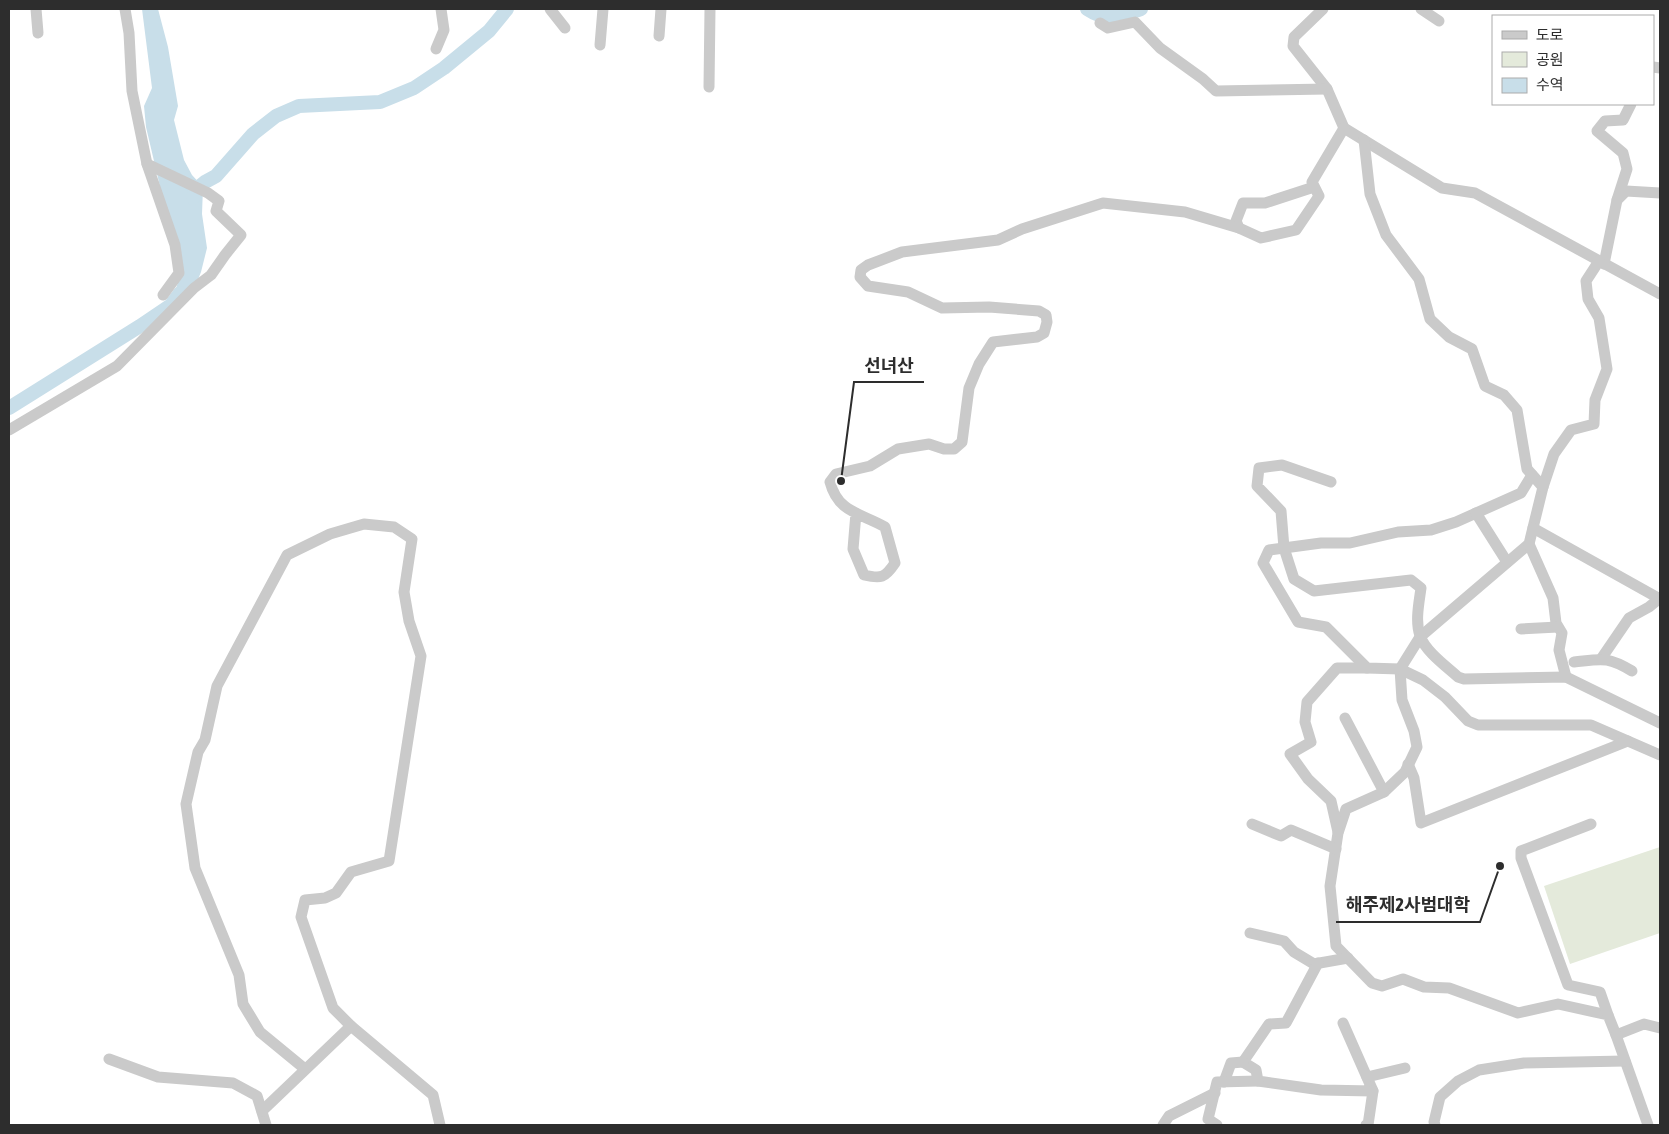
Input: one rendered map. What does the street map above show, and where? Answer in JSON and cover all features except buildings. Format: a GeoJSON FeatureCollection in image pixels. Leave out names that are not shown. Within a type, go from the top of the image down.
{"type":"FeatureCollection","features":[{"type":"Feature","properties":{"kind":"street"},"geometry":{"type":"LineString","coordinates":[[36,9],[38,33]]}},
{"type":"Feature","properties":{"kind":"street"},"geometry":{"type":"LineString","coordinates":[[125,9],[129,33],[132,91],[150,165],[175,245],[179,273],[163,295]]}},
{"type":"Feature","properties":{"kind":"street"},"geometry":{"type":"LineString","coordinates":[[436,49],[444,30],[441,9]]}},
{"type":"Feature","properties":{"kind":"street"},"geometry":{"type":"LineString","coordinates":[[550,9],[565,28]]}},
{"type":"Feature","properties":{"kind":"street"},"geometry":{"type":"LineString","coordinates":[[600,45],[603,9]]}},
{"type":"Feature","properties":{"kind":"street"},"geometry":{"type":"LineString","coordinates":[[659,36],[661,9]]}},
{"type":"Feature","properties":{"kind":"street"},"geometry":{"type":"LineString","coordinates":[[709,87],[710,9]]}},
{"type":"Feature","properties":{"kind":"street"},"geometry":{"type":"LineString","coordinates":[[1323,9],[1294,37],[1293,46],[1327,89],[1344,128],[1442,188],[1475,193],[1660,294]]}},
{"type":"Feature","properties":{"kind":"street"},"geometry":{"type":"LineString","coordinates":[[1422,9],[1439,21]]}},
{"type":"Feature","properties":{"kind":"street"},"geometry":{"type":"LineString","coordinates":[[1100,23],[1108,28],[1135,22],[1160,48],[1203,79],[1216,91],[1327,89]]}},
{"type":"Feature","properties":{"kind":"street"},"geometry":{"type":"LineString","coordinates":[[1608,1015],[1558,1004],[1518,1013],[1449,988],[1424,987],[1403,979],[1382,986],[1372,983],[1336,946],[1330,886],[1338,833],[1346,808],[1384,792],[1405,772],[1417,747],[1414,731],[1402,700],[1400,669],[1420,637],[1529,544],[1554,454],[1571,430],[1594,424],[1595,400],[1607,369],[1599,318],[1588,299],[1586,281],[1602,262],[1616,200],[1627,170],[1623,153],[1597,132],[1605,121],[1623,120],[1630,105]]}},
{"type":"Feature","properties":{"kind":"street"},"geometry":{"type":"LineString","coordinates":[[856,513],[853,549],[864,575],[877,578],[888,574],[895,563],[885,527],[872,519],[856,513],[847,510],[833,493],[830,482],[836,474],[870,466],[898,449],[929,444],[944,449],[954,448],[962,442],[969,388],[979,364],[993,342],[1036,337],[1044,333],[1047,322],[1046,314],[1039,311],[989,307],[942,308],[908,292],[868,286],[860,277],[861,270],[868,265],[902,252],[998,240],[1022,229],[1104,203],[1185,212],[1240,228],[1261,238],[1296,230],[1319,196],[1312,182],[1344,128]]}},
{"type":"Feature","properties":{"kind":"street"},"geometry":{"type":"LineString","coordinates":[[1364,140],[1370,194],[1386,235],[1419,278],[1430,319],[1449,337],[1472,349],[1485,386],[1504,396],[1517,410],[1527,469],[1543,488]]}},
{"type":"Feature","properties":{"kind":"street"},"geometry":{"type":"LineString","coordinates":[[9,430],[117,366],[194,288],[212,275],[224,255],[241,235],[216,211],[219,201],[207,192],[150,165]]}},
{"type":"Feature","properties":{"kind":"street"},"geometry":{"type":"LineString","coordinates":[[1240,228],[1236,221],[1243,203],[1265,203],[1314,187]]}},
{"type":"Feature","properties":{"kind":"street"},"geometry":{"type":"LineString","coordinates":[[1616,200],[1626,191],[1660,193]]}},
{"type":"Feature","properties":{"kind":"street"},"geometry":{"type":"LineString","coordinates":[[1331,482],[1282,465],[1259,468],[1257,486],[1281,511],[1284,548],[1294,579],[1314,591],[1410,580],[1420,588],[1418,617],[1420,637],[1429,649],[1458,677],[1464,679],[1566,677],[1660,723]]}},
{"type":"Feature","properties":{"kind":"street"},"geometry":{"type":"LineString","coordinates":[[1367,668],[1326,628],[1298,622],[1263,564],[1269,550],[1321,543],[1350,543],[1398,532],[1431,530],[1456,522],[1521,493],[1532,475]]}},
{"type":"Feature","properties":{"kind":"street"},"geometry":{"type":"LineString","coordinates":[[1476,513],[1507,562]]}},
{"type":"Feature","properties":{"kind":"street"},"geometry":{"type":"LineString","coordinates":[[305,1070],[260,1032],[243,1004],[239,975],[195,868],[186,804],[198,752],[205,740],[217,686],[287,555],[330,534],[364,524],[394,527],[412,539],[404,592],[409,621],[421,656],[389,861],[351,872],[336,893],[325,898],[305,900],[301,917],[333,1008],[351,1026],[433,1095],[440,1125]]}},
{"type":"Feature","properties":{"kind":"street"},"geometry":{"type":"LineString","coordinates":[[1533,528],[1660,599],[1629,618],[1601,659]]}},
{"type":"Feature","properties":{"kind":"street"},"geometry":{"type":"LineString","coordinates":[[1529,544],[1553,598],[1556,623],[1562,633],[1559,650],[1566,677]]}},
{"type":"Feature","properties":{"kind":"street"},"geometry":{"type":"LineString","coordinates":[[1522,629],[1558,627]]}},
{"type":"Feature","properties":{"kind":"street"},"geometry":{"type":"LineString","coordinates":[[1574,662],[1601,659],[1615,661],[1632,671]]}},
{"type":"Feature","properties":{"kind":"street"},"geometry":{"type":"LineString","coordinates":[[1338,833],[1331,801],[1308,779],[1290,754],[1311,742],[1305,722],[1307,702],[1337,668],[1400,669],[1445,696],[1468,721],[1478,725],[1592,725],[1660,755]]}},
{"type":"Feature","properties":{"kind":"street"},"geometry":{"type":"LineString","coordinates":[[1345,718],[1384,792]]}},
{"type":"Feature","properties":{"kind":"street"},"geometry":{"type":"LineString","coordinates":[[1408,764],[1414,778],[1421,823],[1628,741]]}},
{"type":"Feature","properties":{"kind":"street"},"geometry":{"type":"LineString","coordinates":[[1252,824],[1281,836],[1291,830],[1336,849]]}},
{"type":"Feature","properties":{"kind":"street"},"geometry":{"type":"LineString","coordinates":[[1591,824],[1521,851],[1520,858],[1568,986],[1600,992],[1648,1125]]}},
{"type":"Feature","properties":{"kind":"street"},"geometry":{"type":"LineString","coordinates":[[1250,933],[1284,941],[1294,952],[1314,964],[1348,958]]}},
{"type":"Feature","properties":{"kind":"street"},"geometry":{"type":"LineString","coordinates":[[1243,1062],[1269,1024],[1286,1023],[1318,963]]}},
{"type":"Feature","properties":{"kind":"street"},"geometry":{"type":"LineString","coordinates":[[1342,1023],[1373,1091],[1368,1125],[1366,1125]]}},
{"type":"Feature","properties":{"kind":"street"},"geometry":{"type":"LineString","coordinates":[[1616,1035],[1644,1024],[1660,1028]]}},
{"type":"Feature","properties":{"kind":"street"},"geometry":{"type":"LineString","coordinates":[[262,1111],[351,1026]]}},
{"type":"Feature","properties":{"kind":"street"},"geometry":{"type":"LineString","coordinates":[[109,1059],[158,1076],[233,1083],[257,1096],[266,1125]]}},
{"type":"Feature","properties":{"kind":"street"},"geometry":{"type":"LineString","coordinates":[[1435,1125],[1434,1122],[1440,1097],[1458,1081],[1479,1070],[1524,1063],[1625,1061]]}},
{"type":"Feature","properties":{"kind":"street"},"geometry":{"type":"LineString","coordinates":[[1224,1082],[1231,1062],[1243,1062],[1256,1070],[1258,1080]]}},
{"type":"Feature","properties":{"kind":"street"},"geometry":{"type":"LineString","coordinates":[[1367,1077],[1405,1068]]}},
{"type":"Feature","properties":{"kind":"street"},"geometry":{"type":"LineString","coordinates":[[1217,1125],[1208,1119],[1217,1082],[1258,1080],[1321,1090],[1373,1091]]}},
{"type":"Feature","properties":{"kind":"street"},"geometry":{"type":"LineString","coordinates":[[1163,1125],[1168,1116],[1215,1092]]}},
{"type":"Feature","properties":{"kind":"green space"},"geometry":{"type":"Polygon","coordinates":[[[1660,847],[1660,933],[1570,964],[1544,886],[1660,847]]]}},
{"type":"Feature","properties":{"kind":"water"},"geometry":{"type":"Polygon","coordinates":[[[142,9],[158,9],[168,47],[178,106],[174,120],[184,160],[192,175],[203,187],[202,214],[207,248],[201,272],[197,282],[171,305],[182,269],[146,127],[144,106],[152,88],[142,9]]]}},
{"type":"Feature","properties":{"kind":"waterway"},"geometry":{"type":"LineString","coordinates":[[193,198],[195,190],[216,176],[253,134],[276,116],[299,106],[380,102],[414,88],[444,68],[489,31],[507,9]]}},
{"type":"Feature","properties":{"kind":"waterway"},"geometry":{"type":"LineString","coordinates":[[1087,9],[1101,16],[1108,17],[1120,16],[1141,9]]}},
{"type":"Feature","properties":{"kind":"waterway"},"geometry":{"type":"LineString","coordinates":[[9,408],[140,326],[171,305],[180,293]]}},
{"type":"Feature","properties":{"kind":"place","name":"선녀산"},"geometry":{"type":"Point","coordinates":[841,481]}},
{"type":"Feature","properties":{"kind":"place","name":"해주제2사범대학"},"geometry":{"type":"Point","coordinates":[1500,866]}}]}
